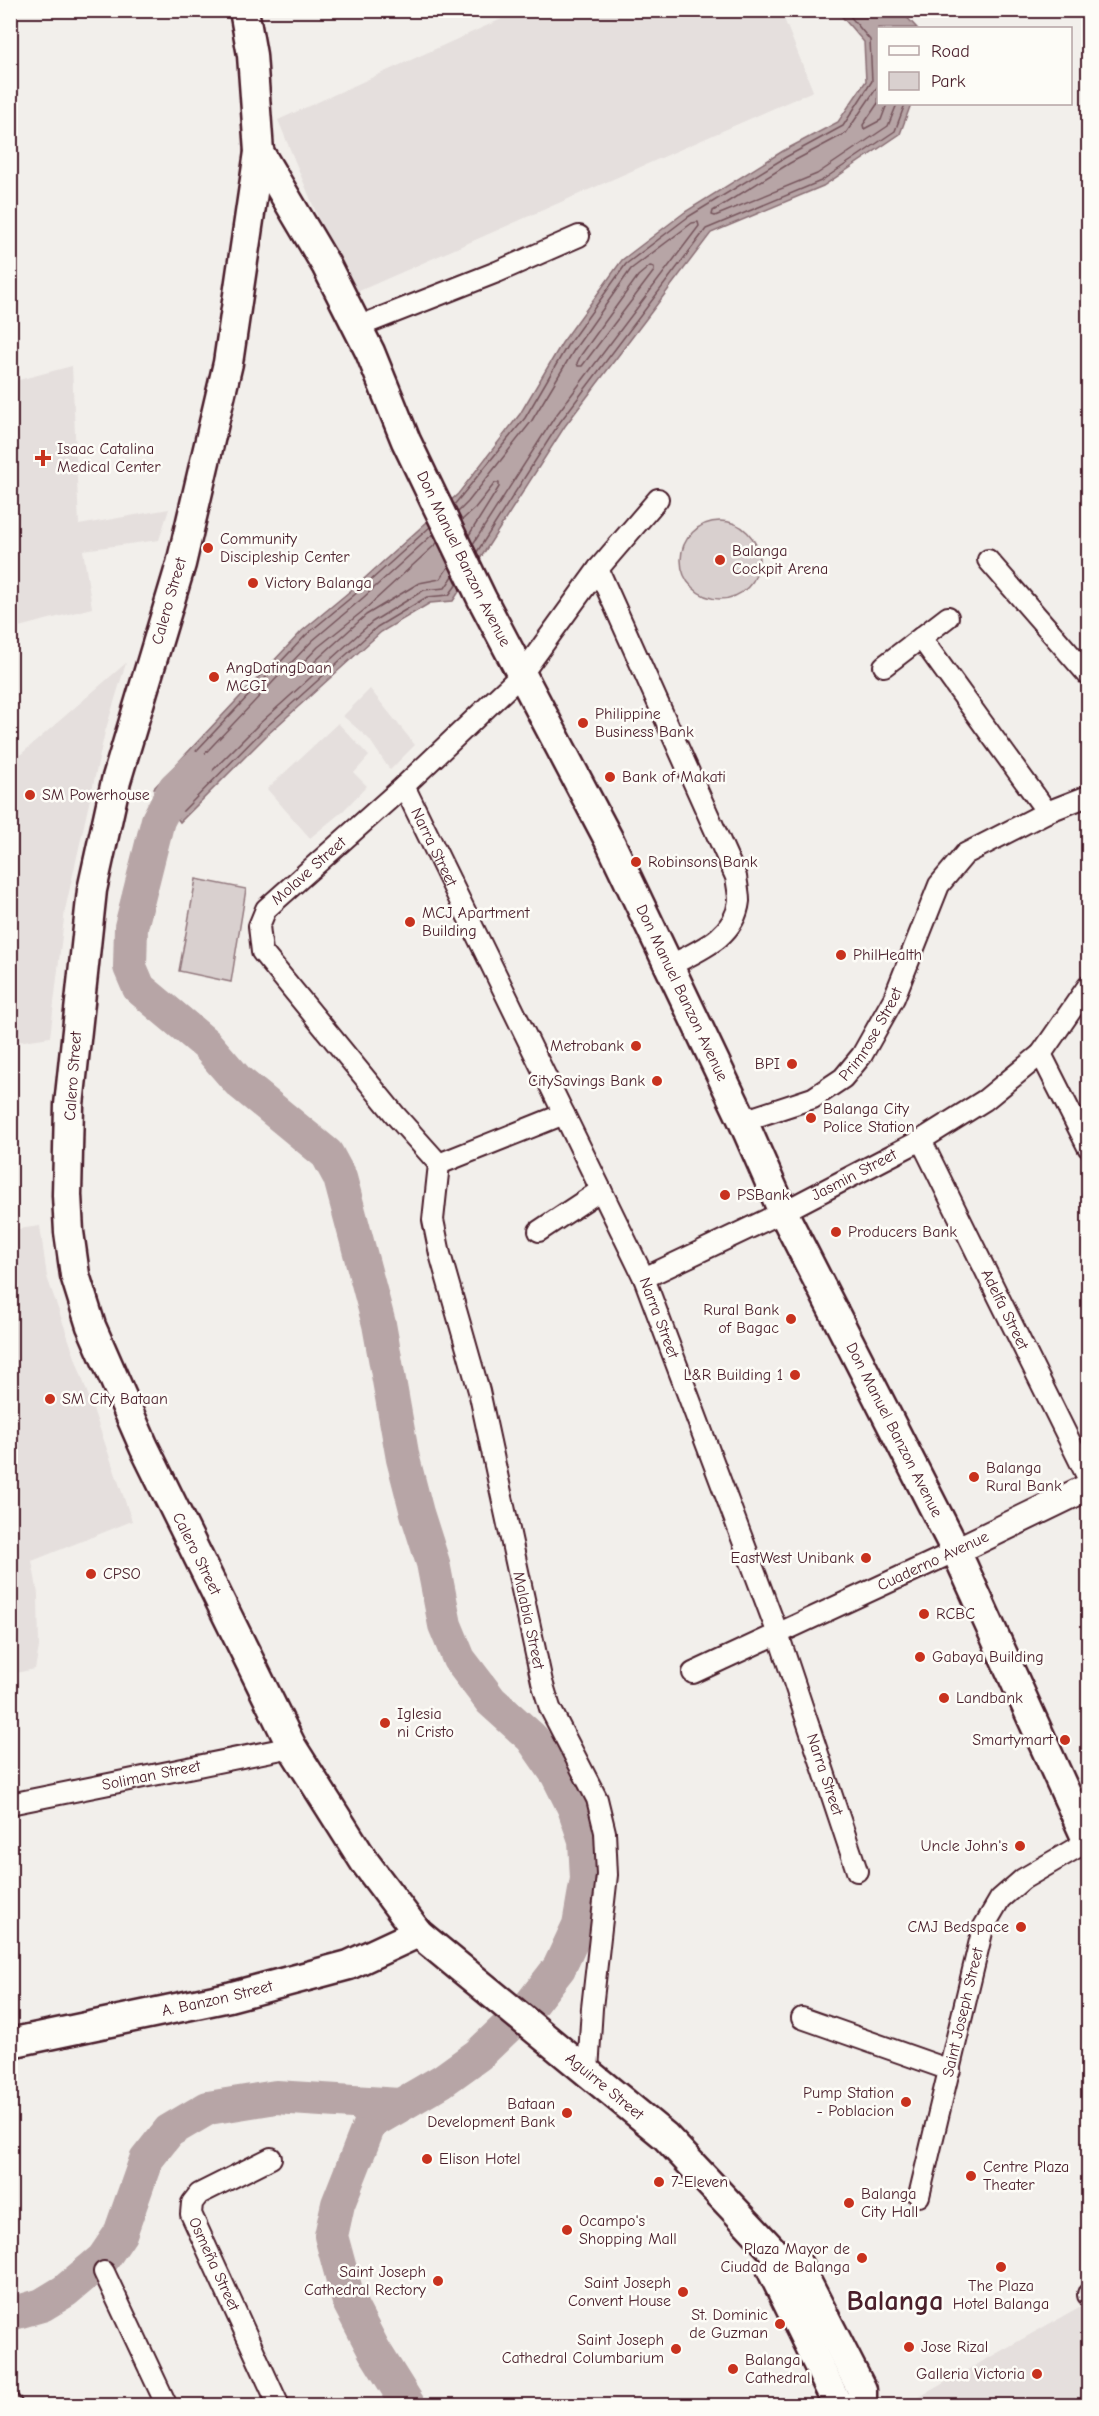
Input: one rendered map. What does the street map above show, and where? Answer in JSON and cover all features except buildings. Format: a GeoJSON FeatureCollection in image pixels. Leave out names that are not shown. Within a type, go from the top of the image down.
{"type":"FeatureCollection","features":[{"type":"Feature","properties":{"kind":"main road"},"geometry":{"type":"LineString","coordinates":[[244,10],[252,55],[259,152]]}},
{"type":"Feature","properties":{"kind":"main road","name":"Don Manuel Banzon Avenue"},"geometry":{"type":"LineString","coordinates":[[259,152],[326,265],[370,352],[406,441],[482,599],[610,842],[743,1121],[783,1212],[956,1551],[1088,1842]]}},
{"type":"Feature","properties":{"kind":"main road","name":"Calero Street"},"geometry":{"type":"LineString","coordinates":[[259,152],[228,363],[181,564],[116,781],[92,890],[69,1105],[67,1195],[69,1232],[75,1275],[91,1326],[144,1447],[292,1747],[364,1861],[418,1933]]}},
{"type":"Feature","properties":{"kind":"main road","name":"Aguirre Street"},"geometry":{"type":"LineString","coordinates":[[418,1933],[665,2136],[777,2255],[796,2261],[862,2390],[862,2406]]}},
{"type":"Feature","properties":{"kind":"main road","name":"A. Banzon Street"},"geometry":{"type":"LineString","coordinates":[[10,2043],[229,1996],[349,1965],[418,1933]]}},
{"type":"Feature","properties":{"kind":"main road"},"geometry":{"type":"LineString","coordinates":[[777,2255],[772,2271],[837,2403],[843,2406]]}},
{"type":"Feature","properties":{"kind":"street"},"geometry":{"type":"LineString","coordinates":[[357,327],[498,272],[579,236]]}},
{"type":"Feature","properties":{"kind":"street","name":"Molave Street"},"geometry":{"type":"LineString","coordinates":[[439,1164],[396,1116],[262,952],[259,926],[266,909],[405,786],[522,674],[598,569],[658,499]]}},
{"type":"Feature","properties":{"kind":"street"},"geometry":{"type":"LineString","coordinates":[[988,560],[1089,675]]}},
{"type":"Feature","properties":{"kind":"street"},"geometry":{"type":"LineString","coordinates":[[598,569],[736,877],[739,901],[732,922],[718,939],[669,966]]}},
{"type":"Feature","properties":{"kind":"street"},"geometry":{"type":"LineString","coordinates":[[884,666],[948,617]]}},
{"type":"Feature","properties":{"kind":"street"},"geometry":{"type":"LineString","coordinates":[[921,638],[1047,812]]}},
{"type":"Feature","properties":{"kind":"street","name":"Narra Street"},"geometry":{"type":"LineString","coordinates":[[405,786],[644,1278],[778,1634],[857,1870]]}},
{"type":"Feature","properties":{"kind":"street","name":"Primrose Street"},"geometry":{"type":"LineString","coordinates":[[743,1121],[813,1098],[843,1078],[862,1055],[894,998],[939,885],[965,854],[1047,812],[1087,800]]}},
{"type":"Feature","properties":{"kind":"street","name":"Jasmin Street"},"geometry":{"type":"LineString","coordinates":[[644,1278],[783,1212],[921,1140],[985,1100],[1041,1054],[1089,986]]}},
{"type":"Feature","properties":{"kind":"street"},"geometry":{"type":"LineString","coordinates":[[1041,1054],[1089,1147]]}},
{"type":"Feature","properties":{"kind":"street"},"geometry":{"type":"LineString","coordinates":[[439,1164],[564,1114]]}},
{"type":"Feature","properties":{"kind":"street","name":"Adelfa Street"},"geometry":{"type":"LineString","coordinates":[[921,1140],[1089,1478]]}},
{"type":"Feature","properties":{"kind":"street","name":"Malabia Street"},"geometry":{"type":"LineString","coordinates":[[439,1164],[433,1220],[479,1390],[542,1682],[550,1708],[597,1799],[605,1832],[607,1875],[592,2008],[588,2071]]}},
{"type":"Feature","properties":{"kind":"street"},"geometry":{"type":"LineString","coordinates":[[539,1231],[601,1190]]}},
{"type":"Feature","properties":{"kind":"street","name":"Cuaderno Avenue"},"geometry":{"type":"LineString","coordinates":[[693,1673],[1089,1487]]}},
{"type":"Feature","properties":{"kind":"street","name":"Soliman Street"},"geometry":{"type":"LineString","coordinates":[[10,1804],[292,1747]]}},
{"type":"Feature","properties":{"kind":"street","name":"Saint Joseph Street"},"geometry":{"type":"LineString","coordinates":[[919,2196],[983,1928],[1000,1899],[1023,1879],[1088,1842]]}},
{"type":"Feature","properties":{"kind":"street"},"geometry":{"type":"LineString","coordinates":[[802,2018],[950,2070]]}},
{"type":"Feature","properties":{"kind":"street","name":"Osmeña Street"},"geometry":{"type":"LineString","coordinates":[[271,2158],[199,2194],[192,2203],[191,2214],[279,2406]]}},
{"type":"Feature","properties":{"kind":"street"},"geometry":{"type":"LineString","coordinates":[[104,2272],[167,2406]]}},
{"type":"Feature","properties":{"kind":"shaded area"},"geometry":{"type":"Polygon","coordinates":[[[519,11],[781,11],[813,91],[350,295],[278,120],[519,11]]]}},
{"type":"Feature","properties":{"kind":"shaded area","name":"Isaac Catalina Medical Center"},"geometry":{"type":"Polygon","coordinates":[[[72,366],[79,525],[169,509],[159,540],[83,550],[92,608],[11,629],[11,382],[72,366]]]}},
{"type":"Feature","properties":{"kind":"shaded area"},"geometry":{"type":"Polygon","coordinates":[[[126,663],[105,732],[65,910],[50,1037],[11,1043],[11,760],[20,755],[126,663]]]}},
{"type":"Feature","properties":{"kind":"shaded area"},"geometry":{"type":"Polygon","coordinates":[[[370,689],[415,745],[390,770],[369,739],[343,716],[370,689]]]}},
{"type":"Feature","properties":{"kind":"shaded area"},"geometry":{"type":"Polygon","coordinates":[[[338,723],[369,756],[354,773],[367,786],[343,811],[310,838],[267,789],[338,723]]]}},
{"type":"Feature","properties":{"kind":"shaded area","name":"SM City Bataan"},"geometry":{"type":"Polygon","coordinates":[[[40,1226],[47,1277],[132,1521],[32,1561],[38,1594],[39,1647],[35,1669],[11,1674],[11,1230],[40,1226]]]}},
{"type":"Feature","properties":{"kind":"shaded area","name":"Galleria Victoria"},"geometry":{"type":"Polygon","coordinates":[[[1088,2302],[1088,2405],[905,2405],[1088,2302]]]}},
{"type":"Feature","properties":{"kind":"green space","name":"Balanga Cockpit Arena"},"geometry":{"type":"Polygon","coordinates":[[[720,521],[735,524],[748,532],[756,545],[759,560],[756,575],[748,588],[735,596],[720,599],[705,596],[692,588],[684,575],[681,560],[684,545],[692,532],[705,524],[720,521]]]}},
{"type":"Feature","properties":{"kind":"green space"},"geometry":{"type":"Polygon","coordinates":[[[196,879],[246,889],[231,982],[179,971],[196,879]]]}},
{"type":"Feature","properties":{"kind":"water"},"geometry":{"type":"Polygon","coordinates":[[[837,11],[901,11],[916,27],[877,27],[877,105],[911,105],[900,134],[823,186],[711,233],[565,426],[453,601],[430,603],[381,632],[268,734],[180,822],[154,788],[302,631],[355,587],[458,494],[520,414],[562,343],[622,260],[685,212],[783,151],[838,122],[866,81],[864,42],[837,11]]]}},
{"type":"Feature","properties":{"kind":"waterway"},"geometry":{"type":"LineString","coordinates":[[196,768],[175,788],[158,820],[131,927],[130,967],[139,988],[206,1044],[238,1081],[327,1154],[340,1178],[379,1324],[403,1459],[433,1563],[445,1625],[459,1659],[491,1701],[532,1738],[557,1774],[574,1808],[585,1840],[587,1879],[579,1925],[559,1968],[531,2004],[478,2055],[442,2081],[370,2123],[338,2204],[331,2236],[349,2302],[374,2350],[409,2406]]}},
{"type":"Feature","properties":{"kind":"waterway"},"geometry":{"type":"LineString","coordinates":[[10,2311],[14,2313],[42,2305],[65,2291],[103,2259],[120,2234],[146,2160],[169,2131],[208,2108],[276,2097],[399,2105]]}},
{"type":"Feature","properties":{"kind":"place","name":"Isaac Catalina Medical Center"},"geometry":{"type":"Point","coordinates":[43,458]}},
{"type":"Feature","properties":{"kind":"place","name":"Community Discipleship Center"},"geometry":{"type":"Point","coordinates":[208,548]}},
{"type":"Feature","properties":{"kind":"place","name":"Balanga Cockpit Arena"},"geometry":{"type":"Point","coordinates":[720,560]}},
{"type":"Feature","properties":{"kind":"place","name":"Victory Balanga"},"geometry":{"type":"Point","coordinates":[253,583]}},
{"type":"Feature","properties":{"kind":"place","name":"AngDatingDaan MCGI"},"geometry":{"type":"Point","coordinates":[214,677]}},
{"type":"Feature","properties":{"kind":"place","name":"Philippine Business Bank"},"geometry":{"type":"Point","coordinates":[583,723]}},
{"type":"Feature","properties":{"kind":"place","name":"Bank of Makati"},"geometry":{"type":"Point","coordinates":[610,777]}},
{"type":"Feature","properties":{"kind":"place","name":"SM Powerhouse"},"geometry":{"type":"Point","coordinates":[30,795]}},
{"type":"Feature","properties":{"kind":"place","name":"Robinsons Bank"},"geometry":{"type":"Point","coordinates":[636,862]}},
{"type":"Feature","properties":{"kind":"place","name":"MCJ Apartment Building"},"geometry":{"type":"Point","coordinates":[410,922]}},
{"type":"Feature","properties":{"kind":"place","name":"PhilHealth"},"geometry":{"type":"Point","coordinates":[841,955]}},
{"type":"Feature","properties":{"kind":"place","name":"Metrobank"},"geometry":{"type":"Point","coordinates":[636,1046]}},
{"type":"Feature","properties":{"kind":"place","name":"BPI"},"geometry":{"type":"Point","coordinates":[792,1064]}},
{"type":"Feature","properties":{"kind":"place","name":"CitySavings Bank"},"geometry":{"type":"Point","coordinates":[657,1081]}},
{"type":"Feature","properties":{"kind":"place","name":"Balanga City Police Station"},"geometry":{"type":"Point","coordinates":[811,1118]}},
{"type":"Feature","properties":{"kind":"place","name":"PSBank"},"geometry":{"type":"Point","coordinates":[725,1195]}},
{"type":"Feature","properties":{"kind":"place","name":"Producers Bank"},"geometry":{"type":"Point","coordinates":[836,1232]}},
{"type":"Feature","properties":{"kind":"place","name":"Rural Bank of Bagac"},"geometry":{"type":"Point","coordinates":[791,1319]}},
{"type":"Feature","properties":{"kind":"place","name":"L&R Building 1"},"geometry":{"type":"Point","coordinates":[795,1375]}},
{"type":"Feature","properties":{"kind":"place","name":"SM City Bataan"},"geometry":{"type":"Point","coordinates":[50,1399]}},
{"type":"Feature","properties":{"kind":"place","name":"Balanga Rural Bank"},"geometry":{"type":"Point","coordinates":[974,1477]}},
{"type":"Feature","properties":{"kind":"place","name":"EastWest Unibank"},"geometry":{"type":"Point","coordinates":[866,1558]}},
{"type":"Feature","properties":{"kind":"place","name":"CPSO"},"geometry":{"type":"Point","coordinates":[91,1574]}},
{"type":"Feature","properties":{"kind":"place","name":"RCBC"},"geometry":{"type":"Point","coordinates":[924,1614]}},
{"type":"Feature","properties":{"kind":"place","name":"Gabaya Building"},"geometry":{"type":"Point","coordinates":[920,1657]}},
{"type":"Feature","properties":{"kind":"place","name":"Landbank"},"geometry":{"type":"Point","coordinates":[944,1698]}},
{"type":"Feature","properties":{"kind":"place","name":"Iglesia ni Cristo"},"geometry":{"type":"Point","coordinates":[385,1723]}},
{"type":"Feature","properties":{"kind":"place","name":"Smartymart"},"geometry":{"type":"Point","coordinates":[1065,1740]}},
{"type":"Feature","properties":{"kind":"place","name":"Uncle John's"},"geometry":{"type":"Point","coordinates":[1020,1846]}},
{"type":"Feature","properties":{"kind":"place","name":"CMJ Bedspace"},"geometry":{"type":"Point","coordinates":[1021,1927]}},
{"type":"Feature","properties":{"kind":"place","name":"Pump Station - Poblacion"},"geometry":{"type":"Point","coordinates":[906,2102]}},
{"type":"Feature","properties":{"kind":"place","name":"Bataan Development Bank"},"geometry":{"type":"Point","coordinates":[567,2113]}},
{"type":"Feature","properties":{"kind":"place","name":"Elison Hotel"},"geometry":{"type":"Point","coordinates":[427,2159]}},
{"type":"Feature","properties":{"kind":"place","name":"Centre Plaza Theater"},"geometry":{"type":"Point","coordinates":[971,2176]}},
{"type":"Feature","properties":{"kind":"place","name":"7-Eleven"},"geometry":{"type":"Point","coordinates":[659,2182]}},
{"type":"Feature","properties":{"kind":"place","name":"Balanga City Hall"},"geometry":{"type":"Point","coordinates":[849,2203]}},
{"type":"Feature","properties":{"kind":"place","name":"Ocampo's Shopping Mall"},"geometry":{"type":"Point","coordinates":[567,2230]}},
{"type":"Feature","properties":{"kind":"place","name":"Plaza Mayor de Ciudad de Balanga"},"geometry":{"type":"Point","coordinates":[862,2258]}},
{"type":"Feature","properties":{"kind":"place","name":"The Plaza Hotel Balanga"},"geometry":{"type":"Point","coordinates":[1001,2267]}},
{"type":"Feature","properties":{"kind":"place","name":"Saint Joseph Cathedral Rectory"},"geometry":{"type":"Point","coordinates":[438,2281]}},
{"type":"Feature","properties":{"kind":"place","name":"Saint Joseph Convent House"},"geometry":{"type":"Point","coordinates":[683,2292]}},
{"type":"Feature","properties":{"kind":"place","name":"St. Dominic de Guzman"},"geometry":{"type":"Point","coordinates":[780,2324]}},
{"type":"Feature","properties":{"kind":"place","name":"Jose Rizal"},"geometry":{"type":"Point","coordinates":[909,2347]}},
{"type":"Feature","properties":{"kind":"place","name":"Saint Joseph Cathedral Columbarium"},"geometry":{"type":"Point","coordinates":[676,2349]}},
{"type":"Feature","properties":{"kind":"place","name":"Balanga Cathedral"},"geometry":{"type":"Point","coordinates":[733,2369]}},
{"type":"Feature","properties":{"kind":"place","name":"Galleria Victoria"},"geometry":{"type":"Point","coordinates":[1037,2374]}},
{"type":"Feature","properties":{"kind":"district","name":"Balanga"},"geometry":{"type":"Point","coordinates":[895,2301]}}]}
